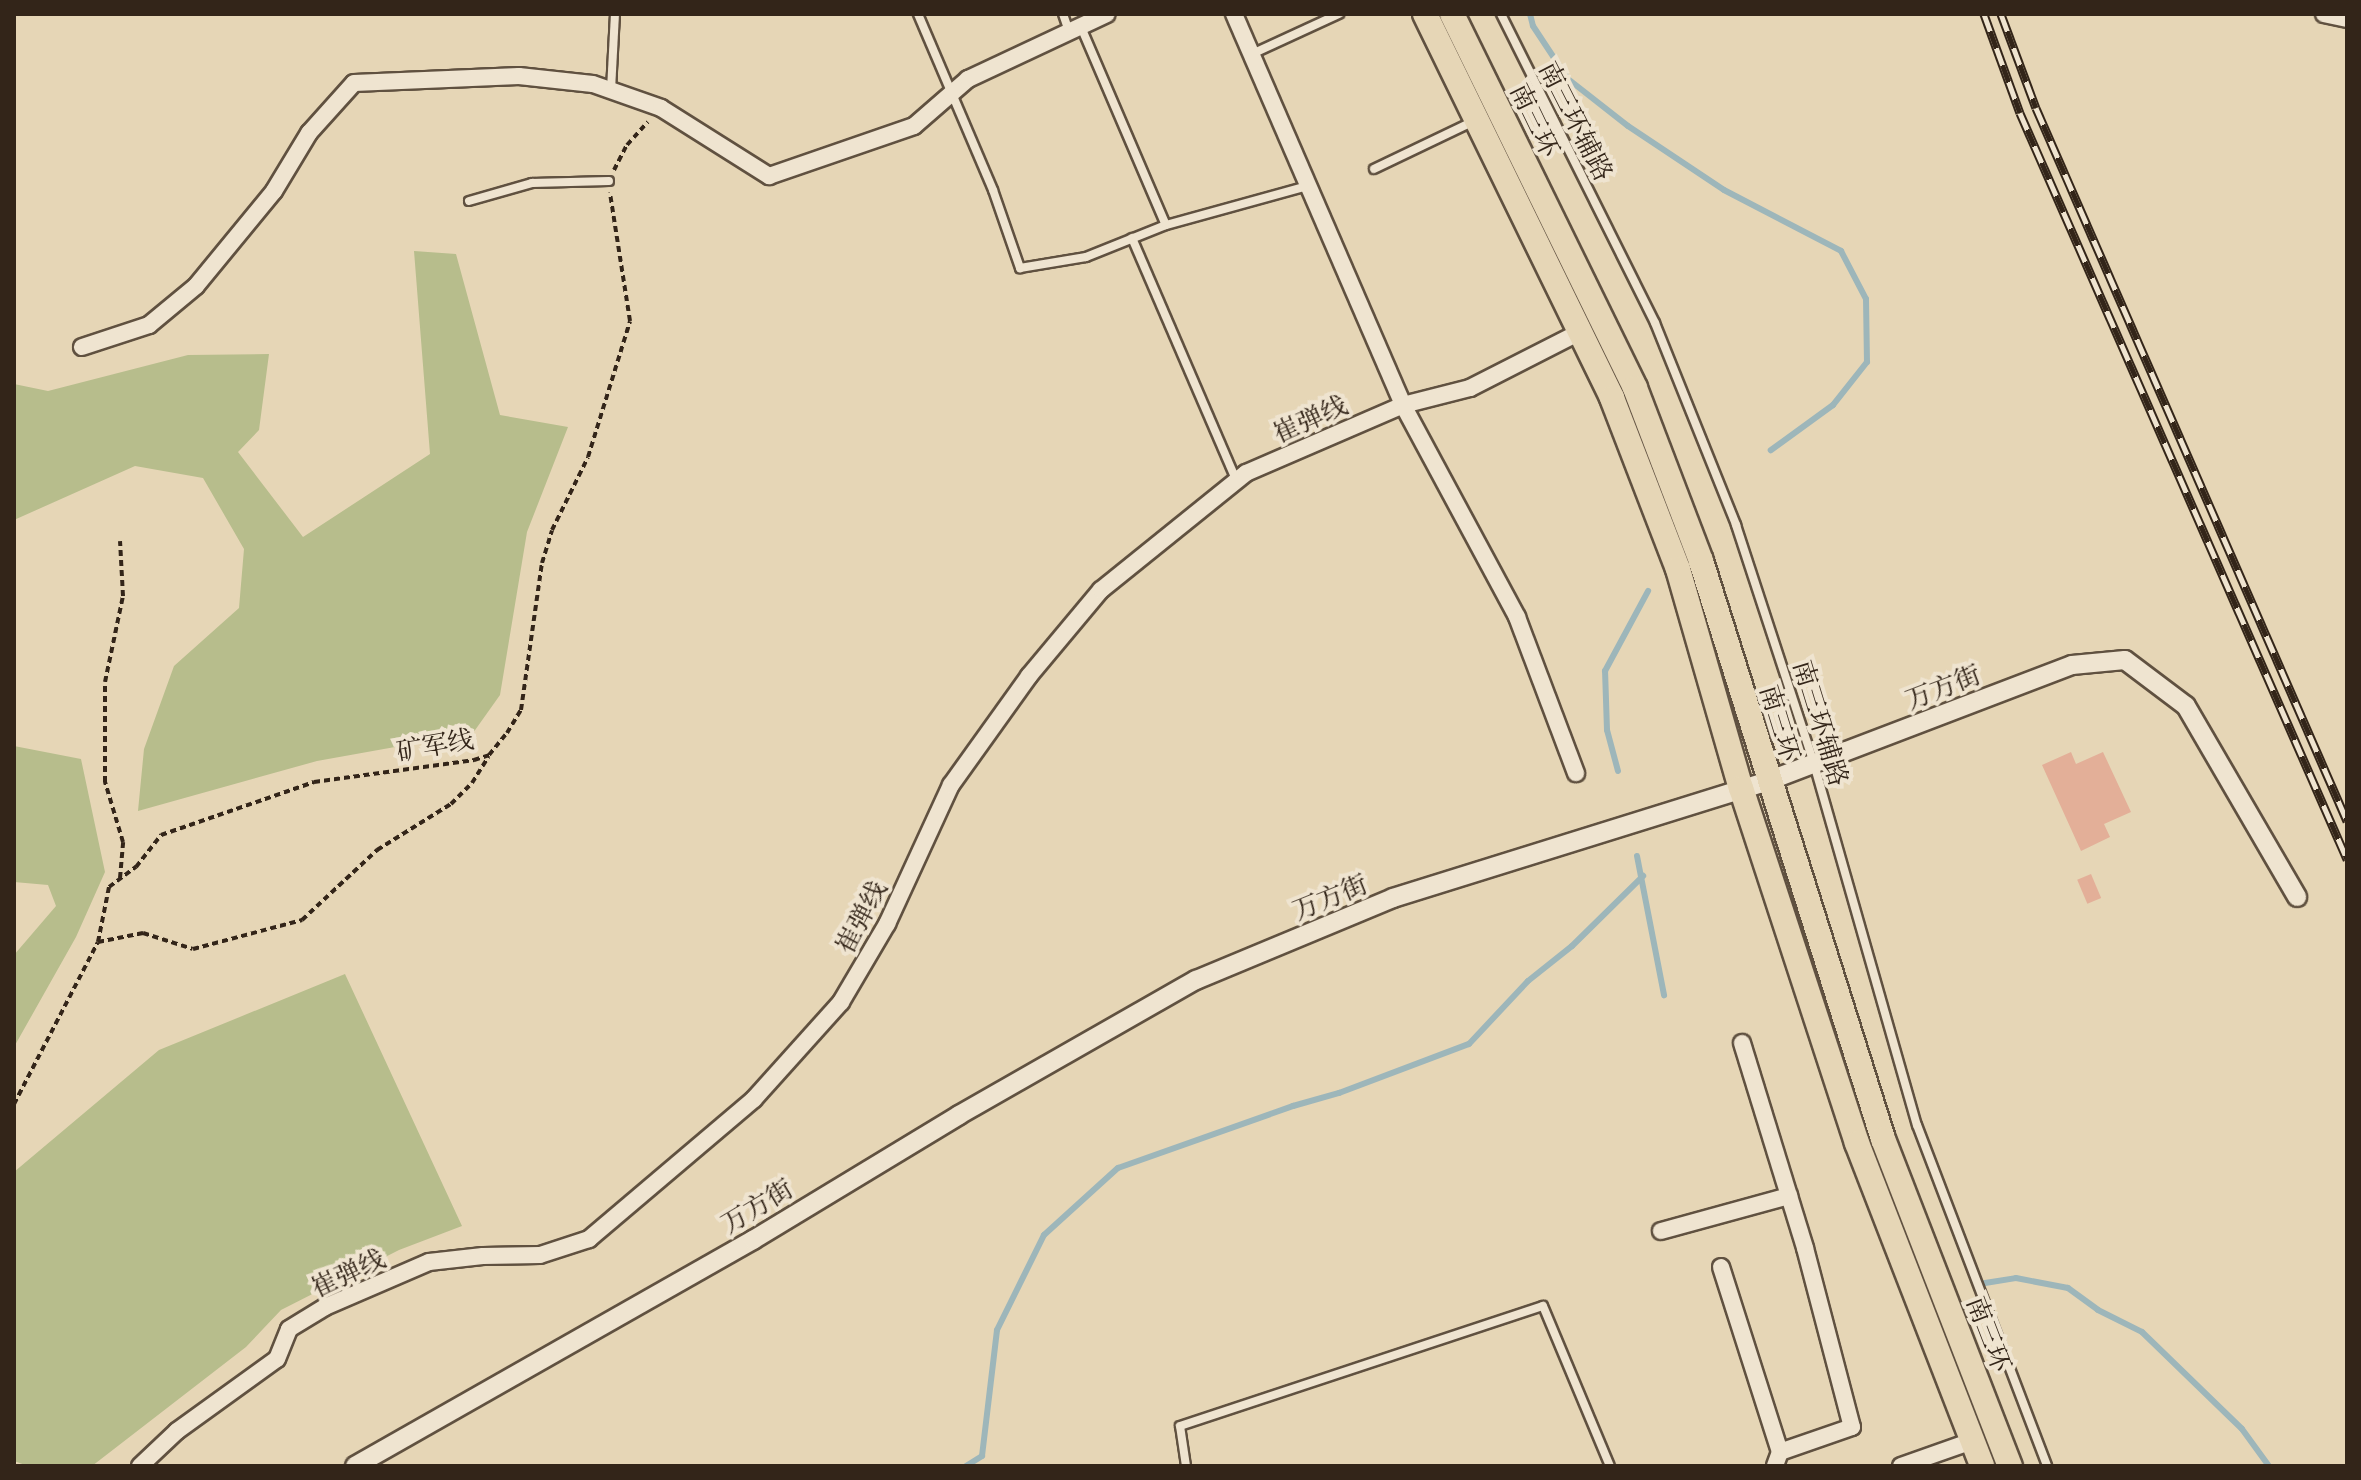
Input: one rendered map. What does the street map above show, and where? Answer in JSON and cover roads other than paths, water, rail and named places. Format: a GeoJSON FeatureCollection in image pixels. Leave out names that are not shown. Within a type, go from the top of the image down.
{"type":"FeatureCollection","features":[{"type":"Feature","properties":{"kind":"main road","name":"南三环"},"geometry":{"type":"LineString","coordinates":[[1425,14],[1612,398],[1678,569],[1741,788],[1857,1143],[1982,1466]]}},
{"type":"Feature","properties":{"kind":"main road","name":"南三环"},"geometry":{"type":"LineString","coordinates":[[1452,14],[1635,388],[1701,561],[1883,1139],[2010,1466]]}},
{"type":"Feature","properties":{"kind":"street"},"geometry":{"type":"LineString","coordinates":[[82,347],[149,325],[196,286],[274,191],[309,133],[354,83],[519,76],[593,84],[661,108],[769,176],[914,126],[968,79],[1107,14]]}},
{"type":"Feature","properties":{"kind":"street"},"geometry":{"type":"LineString","coordinates":[[1234,14],[1403,405],[1517,617],[1576,773]]}},
{"type":"Feature","properties":{"kind":"street"},"geometry":{"type":"LineString","coordinates":[[2324,14],[2347,19]]}},
{"type":"Feature","properties":{"kind":"street","name":"崔弹线"},"geometry":{"type":"LineString","coordinates":[[140,1466],[177,1431],[277,1359],[289,1329],[325,1307],[429,1262],[483,1256],[540,1255],[589,1239],[754,1099],[841,1002],[887,924],[951,785],[1029,676],[1101,590],[1246,473],[1403,405],[1470,388],[1580,332]]}},
{"type":"Feature","properties":{"kind":"street","name":"万方街"},"geometry":{"type":"LineString","coordinates":[[355,1466],[753,1240],[959,1115],[1196,980],[1393,898],[1768,781],[2072,665],[2125,660],[2186,706],[2297,897]]}},
{"type":"Feature","properties":{"kind":"street"},"geometry":{"type":"LineString","coordinates":[[1721,1267],[1778,1459],[1852,1427],[1789,1196],[1742,1043]]}},
{"type":"Feature","properties":{"kind":"street"},"geometry":{"type":"LineString","coordinates":[[1661,1231],[1789,1196]]}},
{"type":"Feature","properties":{"kind":"street"},"geometry":{"type":"LineString","coordinates":[[1901,1466],[1972,1441]]}},
{"type":"Feature","properties":{"kind":"lane"},"geometry":{"type":"LineString","coordinates":[[611,91],[615,14]]}},
{"type":"Feature","properties":{"kind":"lane"},"geometry":{"type":"LineString","coordinates":[[918,14],[993,190],[1020,268],[1086,257],[1166,225],[1308,186]]}},
{"type":"Feature","properties":{"kind":"lane"},"geometry":{"type":"LineString","coordinates":[[1063,14],[1075,29],[1166,225]]}},
{"type":"Feature","properties":{"kind":"lane"},"geometry":{"type":"LineString","coordinates":[[1252,54],[1339,14]]}},
{"type":"Feature","properties":{"kind":"lane","name":"南三环辅路"},"geometry":{"type":"LineString","coordinates":[[1501,14],[1655,323],[1736,525],[1814,764],[1917,1125],[2047,1466]]}},
{"type":"Feature","properties":{"kind":"lane"},"geometry":{"type":"LineString","coordinates":[[1374,169],[1477,120]]}},
{"type":"Feature","properties":{"kind":"lane"},"geometry":{"type":"LineString","coordinates":[[469,201],[532,183],[609,181]]}},
{"type":"Feature","properties":{"kind":"lane"},"geometry":{"type":"LineString","coordinates":[[1132,238],[1237,481]]}},
{"type":"Feature","properties":{"kind":"lane"},"geometry":{"type":"LineString","coordinates":[[1186,1466],[1180,1426],[1543,1306],[1610,1466]]}},
{"type":"Feature","properties":{"kind":"waterway"},"geometry":{"type":"LineString","coordinates":[[1530,14],[1533,26],[1568,79],[1628,126],[1724,190],[1841,251],[1866,299],[1867,362],[1833,405],[1771,450]]}},
{"type":"Feature","properties":{"kind":"waterway"},"geometry":{"type":"LineString","coordinates":[[1618,771],[1607,730],[1605,671],[1648,591]]}},
{"type":"Feature","properties":{"kind":"waterway"},"geometry":{"type":"LineString","coordinates":[[1637,856],[1664,995]]}},
{"type":"Feature","properties":{"kind":"waterway"},"geometry":{"type":"LineString","coordinates":[[966,1466],[982,1456],[997,1330],[1044,1235],[1118,1168],[1293,1106],[1339,1093],[1469,1044],[1528,981],[1572,946],[1643,876]]}},
{"type":"Feature","properties":{"kind":"waterway"},"geometry":{"type":"LineString","coordinates":[[1985,1283],[2016,1278],[2068,1288],[2098,1310],[2142,1332],[2242,1429],[2269,1466]]}},
{"type":"Feature","properties":{"kind":"railway"},"geometry":{"type":"LineString","coordinates":[[1984,14],[2020,113],[2347,859]]}},
{"type":"Feature","properties":{"kind":"railway"},"geometry":{"type":"LineString","coordinates":[[2001,14],[2036,108],[2347,821]]}}]}
